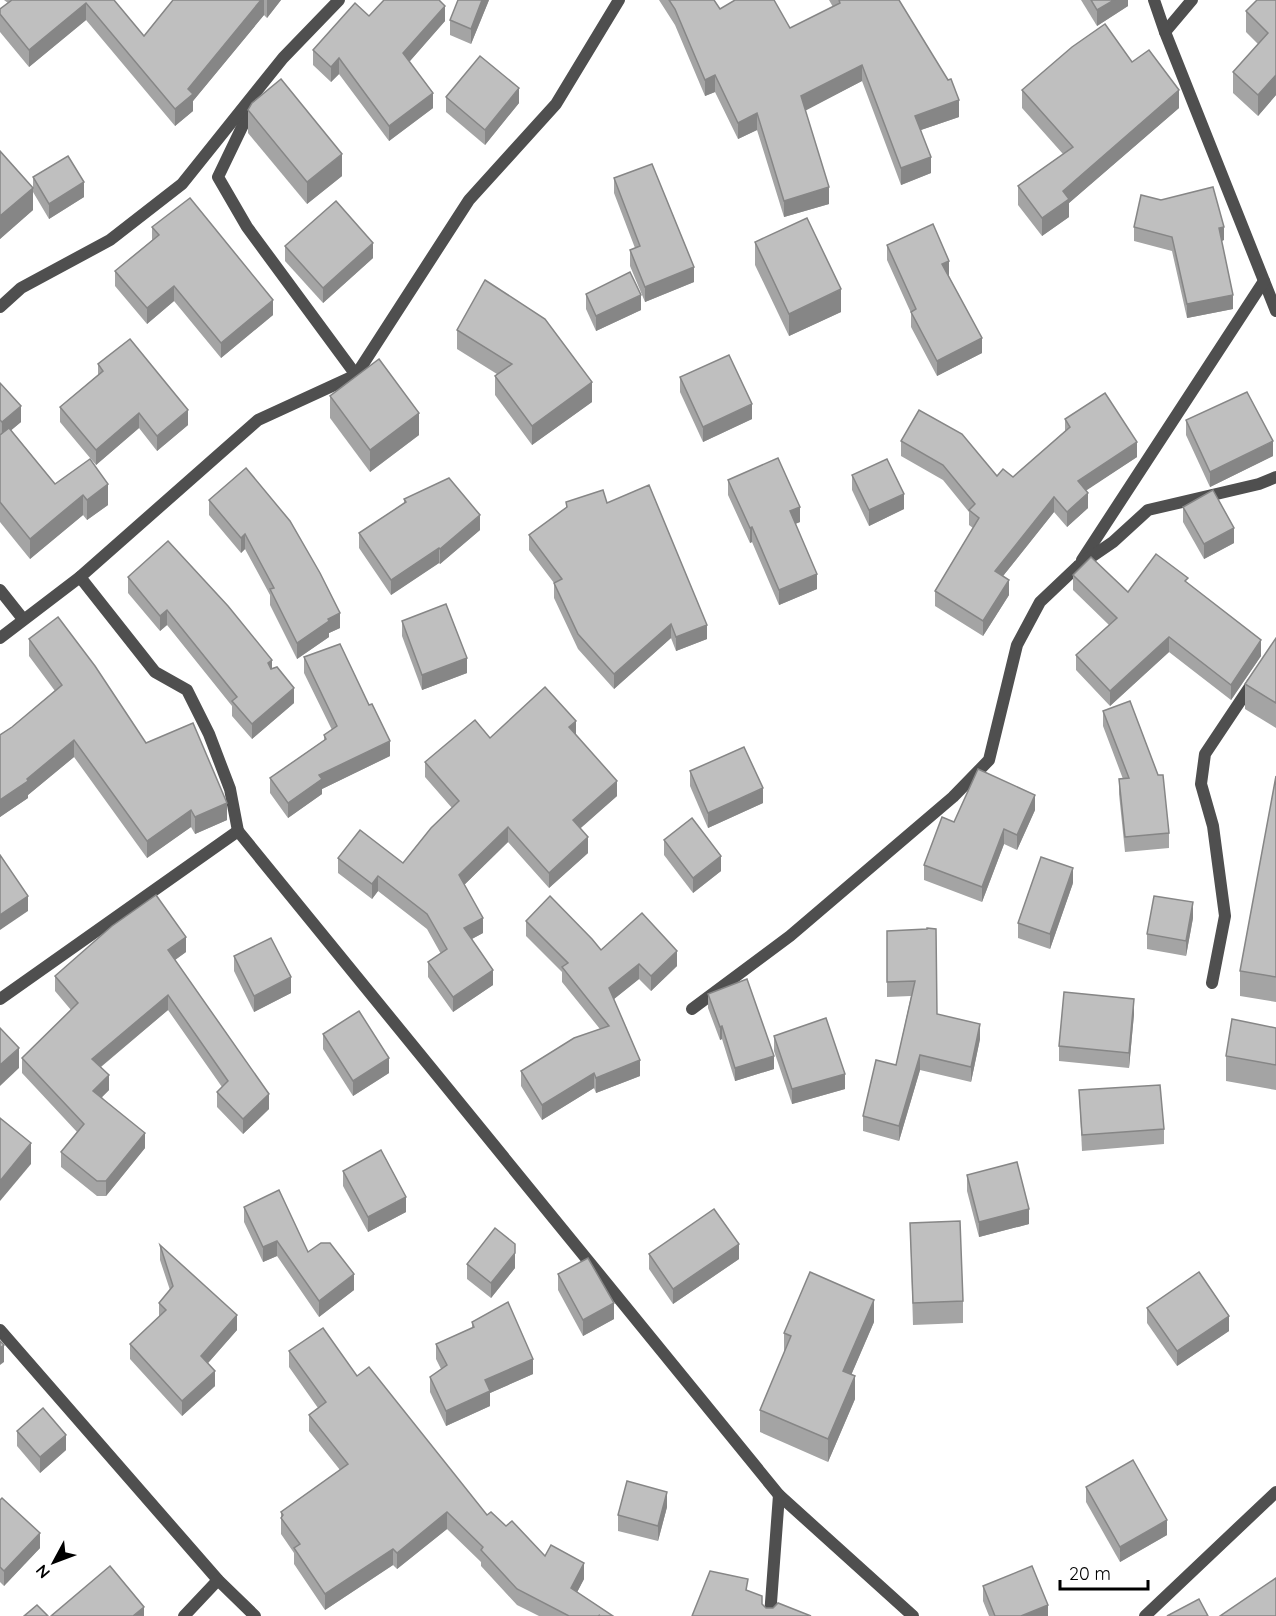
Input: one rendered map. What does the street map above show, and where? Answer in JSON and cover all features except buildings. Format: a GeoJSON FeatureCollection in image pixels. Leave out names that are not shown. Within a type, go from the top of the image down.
{"type":"FeatureCollection","features":[{"type":"Feature","properties":{"kind":"street"},"geometry":{"type":"LineString","coordinates":[[0,307],[21,288],[110,240],[182,184],[283,58],[339,0]]}},
{"type":"Feature","properties":{"kind":"street"},"geometry":{"type":"LineString","coordinates":[[0,638],[80,577],[258,420],[356,375],[469,200],[556,104],[619,0]]}},
{"type":"Feature","properties":{"kind":"street"},"geometry":{"type":"LineString","coordinates":[[1154,0],[1276,311]]}},
{"type":"Feature","properties":{"kind":"street"},"geometry":{"type":"LineString","coordinates":[[1165,32],[1192,0]]}},
{"type":"Feature","properties":{"kind":"street"},"geometry":{"type":"LineString","coordinates":[[265,80],[218,177],[247,227],[356,375]]}},
{"type":"Feature","properties":{"kind":"street"},"geometry":{"type":"LineString","coordinates":[[1078,566],[1264,281]]}},
{"type":"Feature","properties":{"kind":"street"},"geometry":{"type":"LineString","coordinates":[[692,1009],[790,936],[953,797],[989,760],[1017,645],[1040,602],[1078,566],[1113,542],[1148,510],[1259,484],[1276,477]]}},
{"type":"Feature","properties":{"kind":"street"},"geometry":{"type":"LineString","coordinates":[[80,577],[155,672],[187,690],[209,734],[230,789],[238,831],[778,1495],[913,1616]]}},
{"type":"Feature","properties":{"kind":"street"},"geometry":{"type":"LineString","coordinates":[[0,590],[23,619]]}},
{"type":"Feature","properties":{"kind":"street"},"geometry":{"type":"LineString","coordinates":[[1212,983],[1225,916],[1213,826],[1201,784],[1205,754],[1260,672]]}},
{"type":"Feature","properties":{"kind":"street"},"geometry":{"type":"LineString","coordinates":[[0,999],[238,831]]}},
{"type":"Feature","properties":{"kind":"street"},"geometry":{"type":"LineString","coordinates":[[0,1330],[218,1580],[255,1616]]}},
{"type":"Feature","properties":{"kind":"street"},"geometry":{"type":"LineString","coordinates":[[1145,1616],[1276,1492]]}},
{"type":"Feature","properties":{"kind":"street"},"geometry":{"type":"LineString","coordinates":[[770,1616],[778,1495]]}},
{"type":"Feature","properties":{"kind":"street"},"geometry":{"type":"LineString","coordinates":[[183,1616],[218,1580]]}}]}
